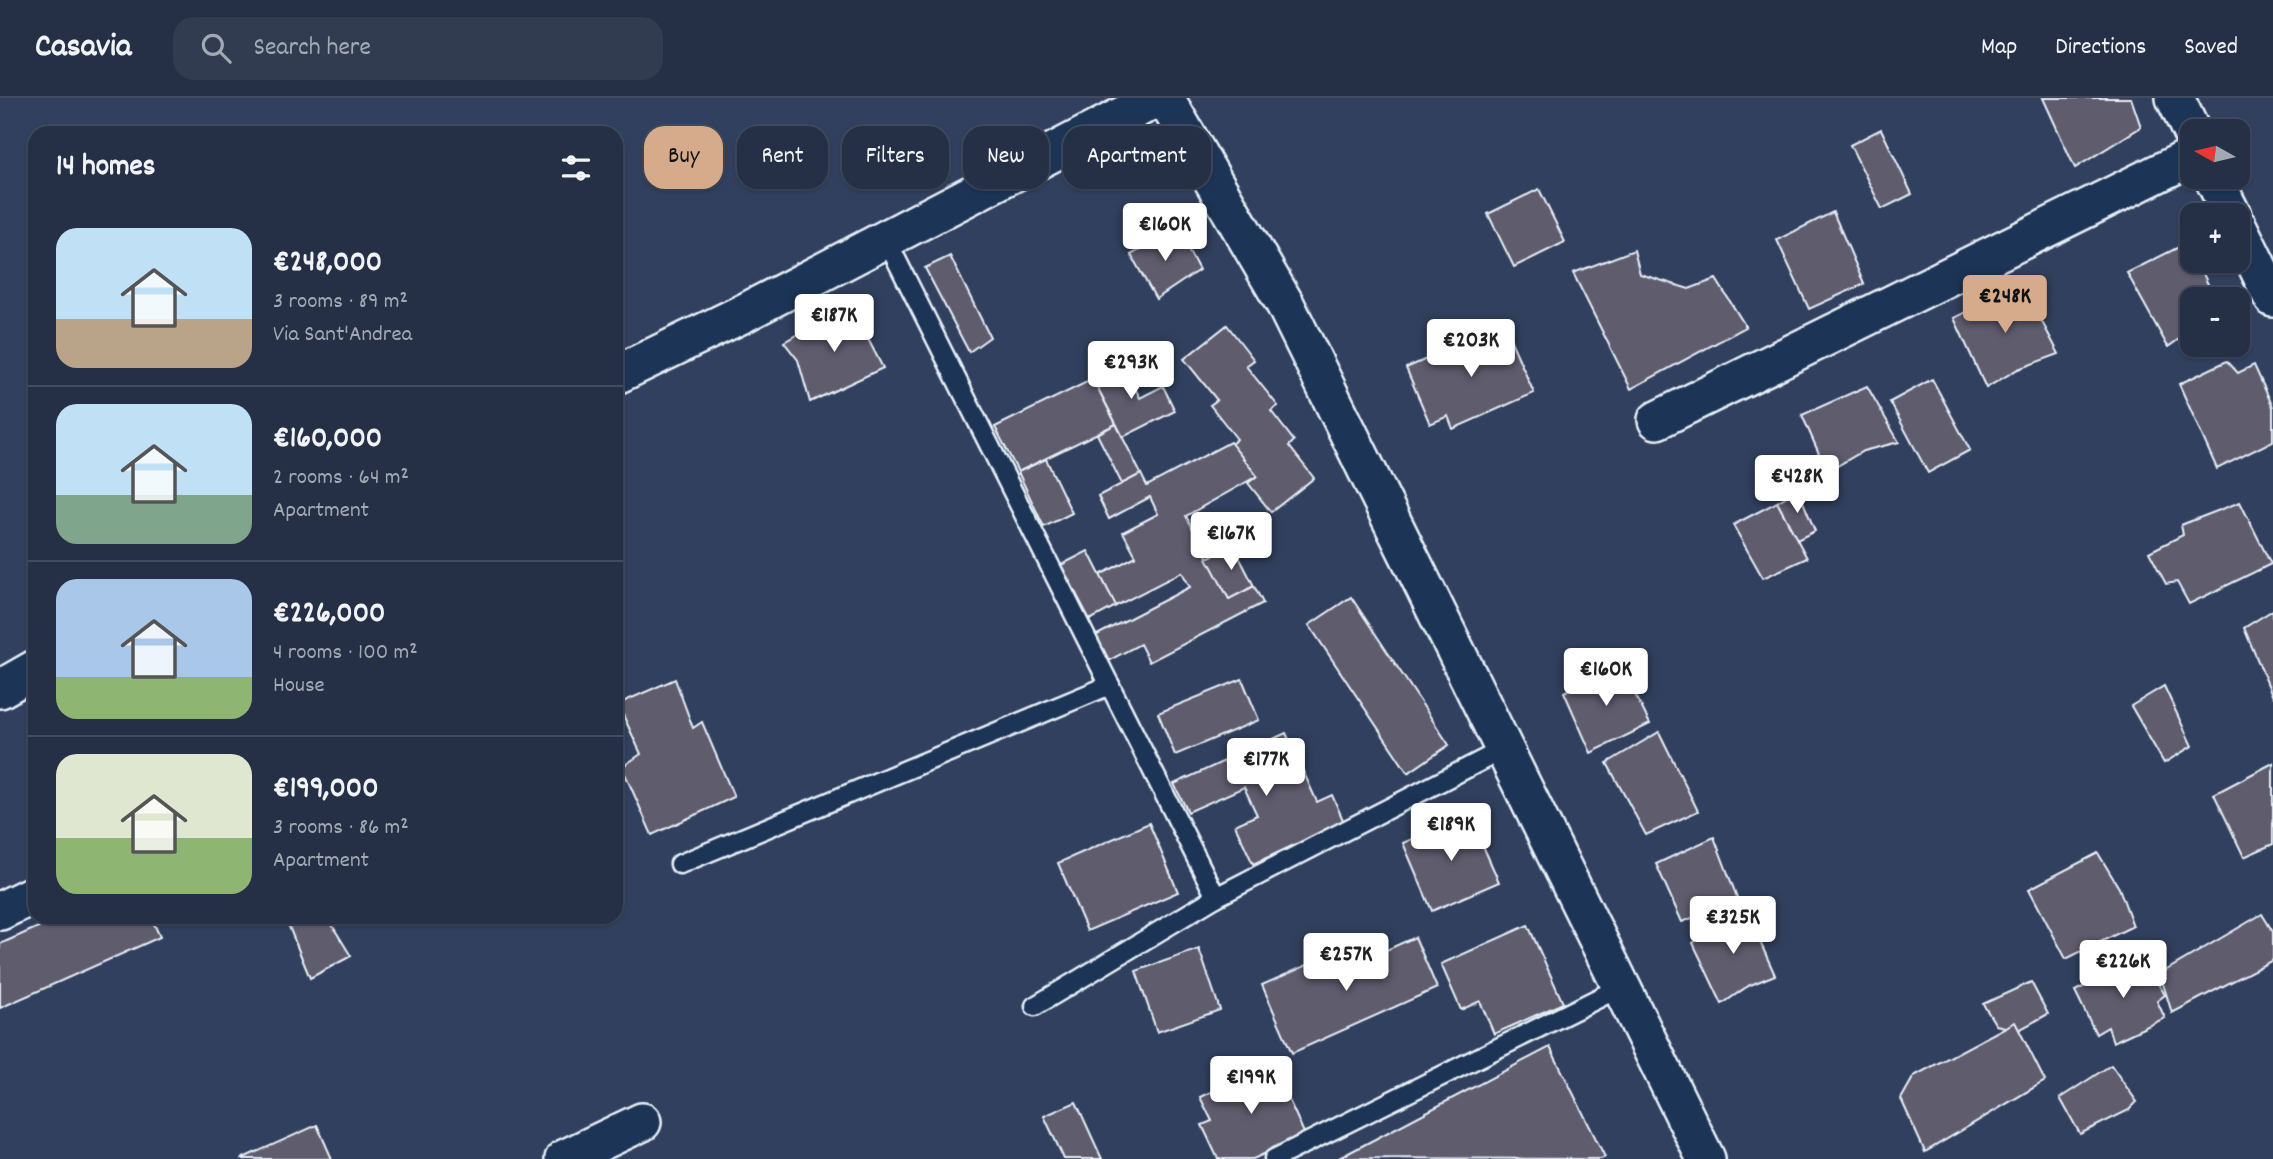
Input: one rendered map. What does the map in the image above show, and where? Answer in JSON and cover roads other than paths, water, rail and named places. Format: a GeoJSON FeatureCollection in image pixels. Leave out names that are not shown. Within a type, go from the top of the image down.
{"type":"FeatureCollection","features":[{"type":"Feature","properties":{"kind":"street"},"geometry":{"type":"LineString","coordinates":[[623,371],[1157,98]]}},
{"type":"Feature","properties":{"kind":"street"},"geometry":{"type":"LineString","coordinates":[[1165,98],[1285,304],[1706,1159]]}},
{"type":"Feature","properties":{"kind":"street"},"geometry":{"type":"LineString","coordinates":[[2175,98],[2185,119]]}},
{"type":"Feature","properties":{"kind":"street"},"geometry":{"type":"LineString","coordinates":[[1657,420],[2180,162]]}},
{"type":"Feature","properties":{"kind":"street"},"geometry":{"type":"LineString","coordinates":[[2250,252],[2273,298]]}},
{"type":"Feature","properties":{"kind":"street"},"geometry":{"type":"LineString","coordinates":[[0,689],[28,673]]}},
{"type":"Feature","properties":{"kind":"street"},"geometry":{"type":"LineString","coordinates":[[0,911],[28,897]]}},
{"type":"Feature","properties":{"kind":"street"},"geometry":{"type":"LineString","coordinates":[[564,1159],[642,1122]]}},
{"type":"Feature","properties":{"kind":"lane"},"geometry":{"type":"LineString","coordinates":[[886,239],[1216,897]]}},
{"type":"Feature","properties":{"kind":"lane"},"geometry":{"type":"LineString","coordinates":[[680,864],[1110,685]]}},
{"type":"Feature","properties":{"kind":"lane"},"geometry":{"type":"LineString","coordinates":[[1035,1006],[1216,897],[1504,750]]}},
{"type":"Feature","properties":{"kind":"lane"},"geometry":{"type":"LineString","coordinates":[[1274,1159],[1621,987]]}}]}
